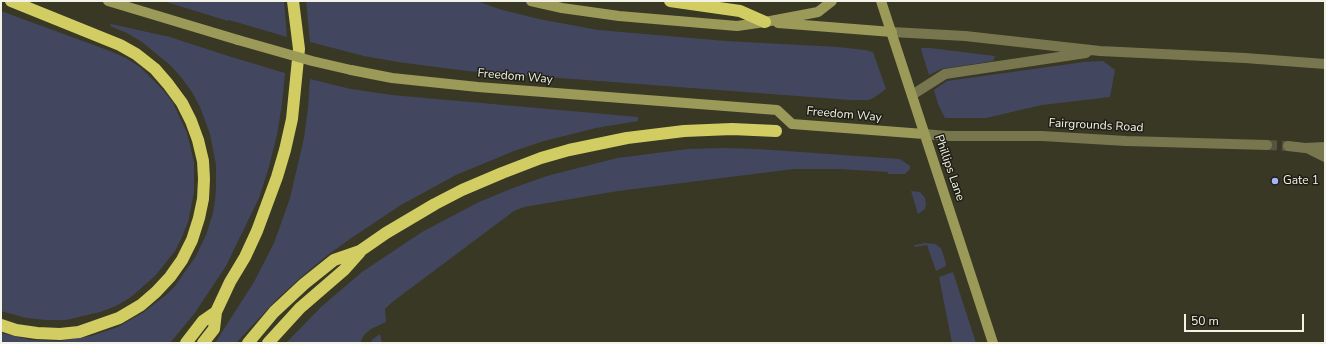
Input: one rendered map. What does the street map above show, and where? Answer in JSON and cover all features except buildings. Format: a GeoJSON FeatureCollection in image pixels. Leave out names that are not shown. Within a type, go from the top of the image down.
{"type":"FeatureCollection","features":[{"type":"Feature","properties":{"kind":"highway"},"geometry":{"type":"LineString","coordinates":[[1,325],[16,330],[37,333],[60,334],[79,332],[119,318],[141,305],[170,277],[182,260],[192,240],[203,199],[204,179],[203,162],[198,140],[191,121],[182,103],[155,69],[136,54],[120,45],[11,1]]}},
{"type":"Feature","properties":{"kind":"highway"},"geometry":{"type":"LineString","coordinates":[[203,343],[214,329],[216,312],[257,231],[278,177],[292,119],[299,49],[293,1]]}},
{"type":"Feature","properties":{"kind":"highway"},"geometry":{"type":"LineString","coordinates":[[670,1],[740,11],[766,22]]}},
{"type":"Feature","properties":{"kind":"highway"},"geometry":{"type":"LineString","coordinates":[[248,343],[274,312],[304,284],[334,260],[360,251],[413,216],[462,190],[502,173],[541,158],[569,150],[627,138],[684,131],[732,129],[776,131]]}},
{"type":"Feature","properties":{"kind":"highway"},"geometry":{"type":"LineString","coordinates":[[268,343],[300,308],[344,270],[360,251]]}},
{"type":"Feature","properties":{"kind":"highway"},"geometry":{"type":"LineString","coordinates":[[186,343],[203,321],[216,312]]}},
{"type":"Feature","properties":{"kind":"main road","name":"Freedom Way"},"geometry":{"type":"LineString","coordinates":[[108,1],[312,61],[392,78],[478,87],[777,110],[792,124],[924,134]]}},
{"type":"Feature","properties":{"kind":"main road"},"geometry":{"type":"LineString","coordinates":[[531,1],[562,8],[619,16],[737,26],[818,12],[832,1]]}},
{"type":"Feature","properties":{"kind":"main road","name":"Phillips Lane"},"geometry":{"type":"LineString","coordinates":[[881,1],[993,343]]}},
{"type":"Feature","properties":{"kind":"main road"},"geometry":{"type":"LineString","coordinates":[[766,22],[892,32]]}},
{"type":"Feature","properties":{"kind":"main road"},"geometry":{"type":"LineString","coordinates":[[776,131],[792,124]]}},
{"type":"Feature","properties":{"kind":"street"},"geometry":{"type":"LineString","coordinates":[[892,32],[965,36],[1100,51],[1245,58],[1325,64]]}},
{"type":"Feature","properties":{"kind":"street"},"geometry":{"type":"LineString","coordinates":[[912,95],[945,74],[1100,51]]}},
{"type":"Feature","properties":{"kind":"street","name":"Fairgrounds Road"},"geometry":{"type":"LineString","coordinates":[[924,134],[947,136],[1042,136],[1126,141],[1267,145]]}},
{"type":"Feature","properties":{"kind":"street"},"geometry":{"type":"LineString","coordinates":[[1288,146],[1305,148],[1325,147]]}},
{"type":"Feature","properties":{"kind":"street"},"geometry":{"type":"LineString","coordinates":[[1305,148],[1325,157]]}},
{"type":"Feature","properties":{"kind":"shaded area"},"geometry":{"type":"Polygon","coordinates":[[[163,1],[284,1],[287,37],[229,20],[228,21],[163,1]]]}},
{"type":"Feature","properties":{"kind":"shaded area"},"geometry":{"type":"Polygon","coordinates":[[[306,1],[477,1],[499,9],[539,19],[598,30],[726,41],[838,47],[865,50],[873,52],[886,89],[869,100],[850,100],[467,71],[398,62],[364,56],[310,42],[306,1]]]}},
{"type":"Feature","properties":{"kind":"shaded area"},"geometry":{"type":"Polygon","coordinates":[[[1,11],[110,51],[126,58],[140,67],[163,90],[173,103],[187,133],[194,162],[194,192],[188,222],[182,237],[175,251],[155,276],[131,297],[116,306],[100,312],[66,320],[46,320],[26,318],[1,311],[1,11]]]}},
{"type":"Feature","properties":{"kind":"shaded area"},"geometry":{"type":"Polygon","coordinates":[[[111,24],[170,37],[285,73],[277,135],[259,198],[226,266],[194,314],[170,343],[1,343],[1,333],[31,340],[61,341],[91,336],[118,327],[144,312],[175,286],[196,256],[206,235],[215,201],[216,165],[210,134],[200,107],[192,92],[170,65],[142,42],[127,33],[110,26],[111,24]]]}},
{"type":"Feature","properties":{"kind":"shaded area"},"geometry":{"type":"Polygon","coordinates":[[[921,48],[995,56],[993,61],[941,69],[929,75],[921,48]]]}},
{"type":"Feature","properties":{"kind":"shaded area"},"geometry":{"type":"Polygon","coordinates":[[[1103,61],[1115,70],[1110,97],[1042,105],[986,118],[945,118],[938,104],[934,90],[947,81],[1084,62],[1103,61]]]}},
{"type":"Feature","properties":{"kind":"shaded area"},"geometry":{"type":"Polygon","coordinates":[[[310,79],[351,89],[392,95],[638,117],[638,121],[596,128],[544,141],[514,151],[456,175],[401,205],[325,257],[277,299],[236,343],[215,343],[254,282],[274,243],[290,198],[304,138],[310,79]]]}},
{"type":"Feature","properties":{"kind":"shaded area"},"geometry":{"type":"Polygon","coordinates":[[[723,148],[900,159],[910,166],[910,169],[905,174],[888,174],[888,172],[838,169],[794,169],[618,191],[524,207],[514,211],[391,303],[385,309],[386,322],[371,329],[364,335],[360,343],[286,343],[321,307],[362,272],[422,232],[479,202],[547,176],[617,158],[688,149],[723,148]]]}},
{"type":"Feature","properties":{"kind":"shaded area"},"geometry":{"type":"Polygon","coordinates":[[[911,191],[920,192],[925,198],[925,209],[918,214],[911,191]]]}},
{"type":"Feature","properties":{"kind":"shaded area"},"geometry":{"type":"Polygon","coordinates":[[[925,243],[935,244],[941,248],[946,266],[936,271],[927,245],[914,246],[925,243]]]}},
{"type":"Feature","properties":{"kind":"shaded area"},"geometry":{"type":"Polygon","coordinates":[[[953,272],[976,343],[952,343],[939,277],[953,272]]]}},
{"type":"Feature","properties":{"kind":"shaded area"},"geometry":{"type":"Polygon","coordinates":[[[380,334],[382,343],[370,343],[373,339],[380,334]]]}},
{"type":"Feature","properties":{"kind":"tunnel"},"geometry":{"type":"LineString","coordinates":[[1267,145],[1288,146]]}},
{"type":"Feature","properties":{"kind":"place","name":"Gate 1"},"geometry":{"type":"Point","coordinates":[1275,181]}}]}
